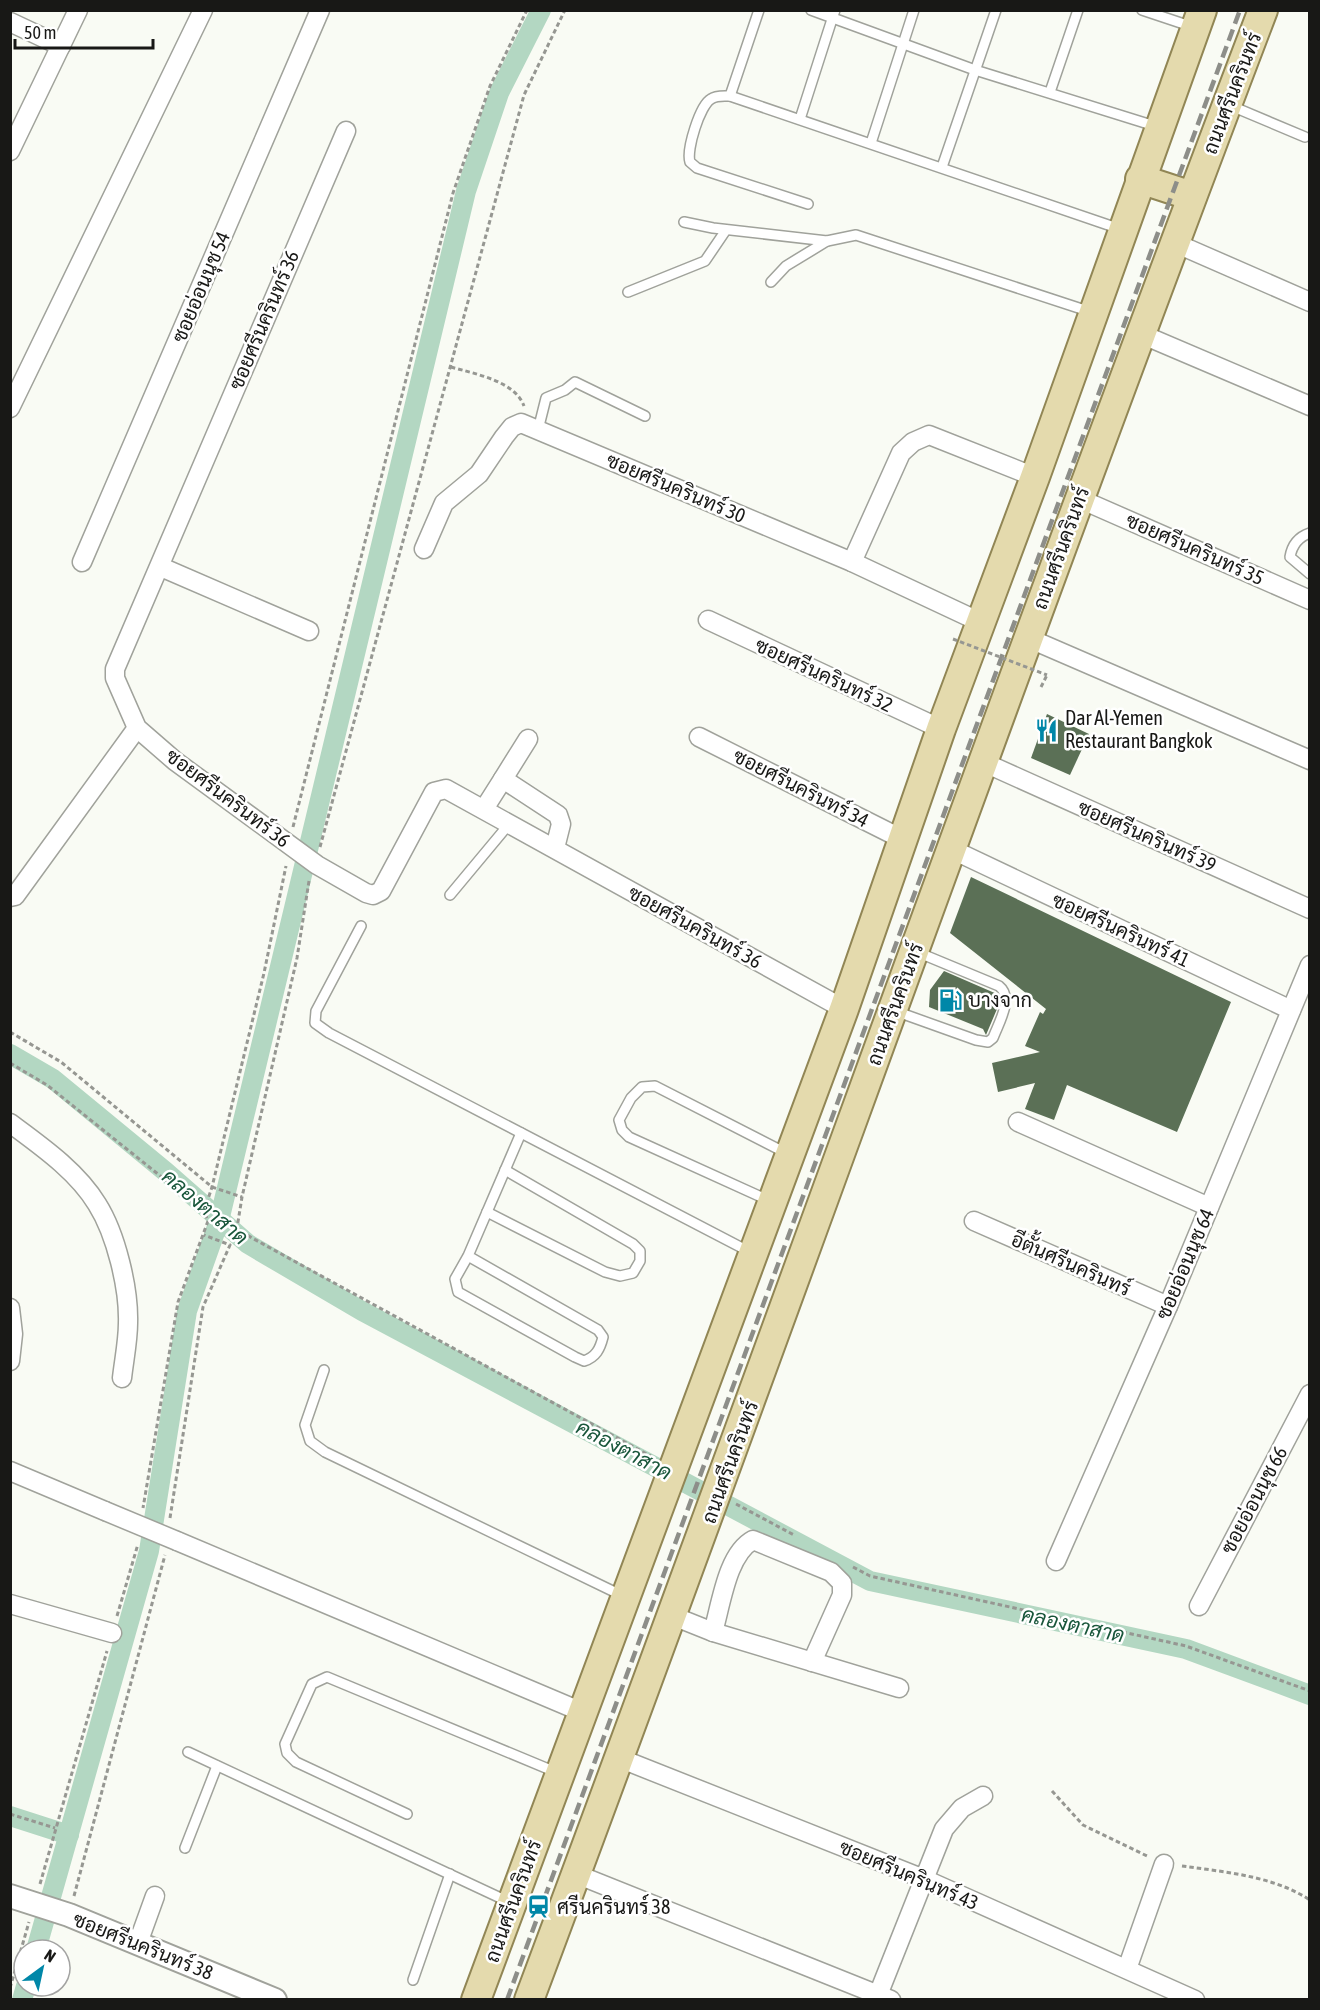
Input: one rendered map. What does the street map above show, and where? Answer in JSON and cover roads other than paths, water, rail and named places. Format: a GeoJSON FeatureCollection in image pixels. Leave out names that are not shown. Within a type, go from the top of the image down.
{"type":"FeatureCollection","features":[{"type":"Feature","properties":{"kind":"main road","name":"ถนนศรีนครินทร์"},"geometry":{"type":"LineString","coordinates":[[529,2000],[729,1465],[951,849],[985,763],[1028,638],[1263,10]]}},
{"type":"Feature","properties":{"kind":"main road","name":"ถนนศรีนครินทร์"},"geometry":{"type":"LineString","coordinates":[[476,2000],[844,1010],[941,729],[1035,477],[1199,19]]}},
{"type":"Feature","properties":{"kind":"main road"},"geometry":{"type":"LineString","coordinates":[[1140,179],[1192,196]]}},
{"type":"Feature","properties":{"kind":"street"},"geometry":{"type":"LineString","coordinates":[[13,140],[78,10]]}},
{"type":"Feature","properties":{"kind":"street"},"geometry":{"type":"LineString","coordinates":[[10,408],[203,10]]}},
{"type":"Feature","properties":{"kind":"street","name":"ซอยอ่อนนุช 54"},"geometry":{"type":"LineString","coordinates":[[82,562],[320,10]]}},
{"type":"Feature","properties":{"kind":"street"},"geometry":{"type":"LineString","coordinates":[[10,22],[61,46]]}},
{"type":"Feature","properties":{"kind":"street","name":"ซอยศรีนครินทร์ 36"},"geometry":{"type":"LineString","coordinates":[[346,131],[161,567],[115,669],[115,678],[137,728],[174,760],[317,865],[366,893],[373,895],[381,891],[434,792],[446,789],[844,1010]]}},
{"type":"Feature","properties":{"kind":"street"},"geometry":{"type":"LineString","coordinates":[[1175,243],[1310,303]]}},
{"type":"Feature","properties":{"kind":"street"},"geometry":{"type":"LineString","coordinates":[[1141,334],[1310,406]]}},
{"type":"Feature","properties":{"kind":"street"},"geometry":{"type":"LineString","coordinates":[[424,549],[444,503],[479,474],[512,426],[529,426]]}},
{"type":"Feature","properties":{"kind":"street","name":"ซอยศรีนครินทร์ 30"},"geometry":{"type":"LineString","coordinates":[[529,426],[852,562],[980,622]]}},
{"type":"Feature","properties":{"kind":"street"},"geometry":{"type":"LineString","coordinates":[[852,562],[901,453],[921,437],[929,435],[1035,477]]}},
{"type":"Feature","properties":{"kind":"street","name":"ซอยศรีนครินทร์ 35"},"geometry":{"type":"LineString","coordinates":[[1080,499],[1310,600]]}},
{"type":"Feature","properties":{"kind":"street"},"geometry":{"type":"LineString","coordinates":[[161,567],[309,632]]}},
{"type":"Feature","properties":{"kind":"street","name":"ซอยศรีนครินทร์ 32"},"geometry":{"type":"LineString","coordinates":[[708,620],[941,729]]}},
{"type":"Feature","properties":{"kind":"street"},"geometry":{"type":"LineString","coordinates":[[1028,638],[1310,760]]}},
{"type":"Feature","properties":{"kind":"street"},"geometry":{"type":"LineString","coordinates":[[10,897],[15,896],[137,728]]}},
{"type":"Feature","properties":{"kind":"street","name":"ซอยศรีนครินทร์ 34"},"geometry":{"type":"LineString","coordinates":[[699,737],[904,840]]}},
{"type":"Feature","properties":{"kind":"street"},"geometry":{"type":"LineString","coordinates":[[484,809],[528,739]]}},
{"type":"Feature","properties":{"kind":"street","name":"ซอยศรีนครินทร์ 39"},"geometry":{"type":"LineString","coordinates":[[985,763],[1310,909]]}},
{"type":"Feature","properties":{"kind":"street"},"geometry":{"type":"LineString","coordinates":[[503,778],[558,815],[561,824],[555,849]]}},
{"type":"Feature","properties":{"kind":"street","name":"ซอยศรีนครินทร์ 41"},"geometry":{"type":"LineString","coordinates":[[951,849],[1291,1010]]}},
{"type":"Feature","properties":{"kind":"street","name":"ซอยอ่อนนุช 64"},"geometry":{"type":"LineString","coordinates":[[1056,1561],[1168,1306],[1310,965]]}},
{"type":"Feature","properties":{"kind":"street"},"geometry":{"type":"LineString","coordinates":[[1018,1122],[1209,1207]]}},
{"type":"Feature","properties":{"kind":"street"},"geometry":{"type":"LineString","coordinates":[[10,1123],[41,1146],[81,1183],[98,1205],[114,1246],[126,1290],[128,1324],[122,1378]]}},
{"type":"Feature","properties":{"kind":"street","name":"อีตั้นศรีนครินทร์"},"geometry":{"type":"LineString","coordinates":[[974,1221],[1168,1306]]}},
{"type":"Feature","properties":{"kind":"street"},"geometry":{"type":"LineString","coordinates":[[10,1308],[13,1334],[10,1361]]}},
{"type":"Feature","properties":{"kind":"street","name":"ซอยอ่อนนุช 66"},"geometry":{"type":"LineString","coordinates":[[1199,1606],[1310,1394]]}},
{"type":"Feature","properties":{"kind":"street"},"geometry":{"type":"LineString","coordinates":[[10,1458],[18,1474],[105,1511],[172,1543],[582,1712]]}},
{"type":"Feature","properties":{"kind":"street"},"geometry":{"type":"LineString","coordinates":[[713,1632],[734,1557],[743,1545],[753,1540],[831,1572],[842,1584],[842,1595],[812,1662]]}},
{"type":"Feature","properties":{"kind":"street"},"geometry":{"type":"LineString","coordinates":[[10,1604],[112,1633]]}},
{"type":"Feature","properties":{"kind":"street"},"geometry":{"type":"LineString","coordinates":[[673,1616],[713,1632],[898,1688]]}},
{"type":"Feature","properties":{"kind":"street","name":"ซอยศรีนครินทร์ 43"},"geometry":{"type":"LineString","coordinates":[[619,1758],[924,1879],[1195,2000]]}},
{"type":"Feature","properties":{"kind":"street"},"geometry":{"type":"LineString","coordinates":[[576,1874],[882,1998],[924,1879],[952,1818],[962,1808],[983,1796]]}},
{"type":"Feature","properties":{"kind":"street"},"geometry":{"type":"LineString","coordinates":[[1127,1970],[1164,1863]]}},
{"type":"Feature","properties":{"kind":"street","name":"ซอยศรีนครินทร์ 38"},"geometry":{"type":"LineString","coordinates":[[10,1896],[69,1915],[275,2000]]}},
{"type":"Feature","properties":{"kind":"street"},"geometry":{"type":"LineString","coordinates":[[138,1943],[155,1896]]}},
{"type":"Feature","properties":{"kind":"lane"},"geometry":{"type":"LineString","coordinates":[[730,96],[759,10]]}},
{"type":"Feature","properties":{"kind":"lane"},"geometry":{"type":"LineString","coordinates":[[811,10],[833,14],[903,44],[975,70],[1160,128]]}},
{"type":"Feature","properties":{"kind":"lane"},"geometry":{"type":"LineString","coordinates":[[871,143],[914,10]]}},
{"type":"Feature","properties":{"kind":"lane"},"geometry":{"type":"LineString","coordinates":[[942,166],[996,10]]}},
{"type":"Feature","properties":{"kind":"lane"},"geometry":{"type":"LineString","coordinates":[[1050,93],[1078,10]]}},
{"type":"Feature","properties":{"kind":"lane"},"geometry":{"type":"LineString","coordinates":[[1142,10],[1199,19]]}},
{"type":"Feature","properties":{"kind":"lane"},"geometry":{"type":"LineString","coordinates":[[800,119],[833,14]]}},
{"type":"Feature","properties":{"kind":"lane"},"geometry":{"type":"LineString","coordinates":[[807,204],[697,168],[690,162],[689,151],[703,109],[713,97],[730,96],[942,166],[1122,229]]}},
{"type":"Feature","properties":{"kind":"lane"},"geometry":{"type":"LineString","coordinates":[[1227,104],[1305,137]]}},
{"type":"Feature","properties":{"kind":"lane"},"geometry":{"type":"LineString","coordinates":[[684,222],[726,230],[827,241],[856,235],[1093,313]]}},
{"type":"Feature","properties":{"kind":"lane"},"geometry":{"type":"LineString","coordinates":[[627,292],[705,261],[726,230]]}},
{"type":"Feature","properties":{"kind":"lane"},"geometry":{"type":"LineString","coordinates":[[771,282],[786,266],[827,241]]}},
{"type":"Feature","properties":{"kind":"lane"},"geometry":{"type":"LineString","coordinates":[[529,426],[546,398],[565,390],[575,382],[645,416]]}},
{"type":"Feature","properties":{"kind":"lane"},"geometry":{"type":"LineString","coordinates":[[1310,533],[1298,539],[1290,557],[1310,574]]}},
{"type":"Feature","properties":{"kind":"lane"},"geometry":{"type":"LineString","coordinates":[[450,895],[510,823]]}},
{"type":"Feature","properties":{"kind":"lane"},"geometry":{"type":"LineString","coordinates":[[361,926],[316,1011],[315,1023],[329,1034],[753,1253]]}},
{"type":"Feature","properties":{"kind":"lane"},"geometry":{"type":"LineString","coordinates":[[893,1010],[976,1040],[988,1042],[993,1038],[1007,998],[1005,991],[999,986],[914,951]]}},
{"type":"Feature","properties":{"kind":"lane"},"geometry":{"type":"LineString","coordinates":[[772,1202],[628,1137],[619,1120],[631,1098],[642,1087],[654,1086],[789,1155]]}},
{"type":"Feature","properties":{"kind":"lane"},"geometry":{"type":"LineString","coordinates":[[468,1256],[598,1330],[603,1337],[593,1358],[584,1361],[575,1357],[458,1292],[455,1279],[468,1256],[521,1133]]}},
{"type":"Feature","properties":{"kind":"lane"},"geometry":{"type":"LineString","coordinates":[[487,1212],[605,1272],[620,1276],[633,1273],[640,1261],[640,1251],[633,1244],[505,1170]]}},
{"type":"Feature","properties":{"kind":"lane"},"geometry":{"type":"LineString","coordinates":[[324,1371],[305,1425],[310,1441],[325,1452],[625,1597]]}},
{"type":"Feature","properties":{"kind":"lane"},"geometry":{"type":"LineString","coordinates":[[407,1814],[296,1762],[287,1753],[285,1744],[312,1684],[327,1677],[560,1773]]}},
{"type":"Feature","properties":{"kind":"lane"},"geometry":{"type":"LineString","coordinates":[[188,1752],[512,1903]]}},
{"type":"Feature","properties":{"kind":"lane"},"geometry":{"type":"LineString","coordinates":[[185,1848],[217,1766]]}},
{"type":"Feature","properties":{"kind":"lane"},"geometry":{"type":"LineString","coordinates":[[413,1980],[450,1874]]}},
{"type":"Feature","properties":{"kind":"waterway"},"geometry":{"type":"LineString","coordinates":[[39,1938],[149,1551],[187,1311],[219,1221],[466,191],[499,93],[541,10]]}},
{"type":"Feature","properties":{"kind":"waterway","name":"คลองตาสาด"},"geometry":{"type":"LineString","coordinates":[[10,1054],[53,1079],[166,1172],[248,1244],[362,1311],[870,1581],[1186,1649],[1310,1695]]}},
{"type":"Feature","properties":{"kind":"waterway"},"geometry":{"type":"LineString","coordinates":[[10,1816],[69,1835]]}},
{"type":"Feature","properties":{"kind":"railway"},"geometry":{"type":"LineString","coordinates":[[507,2000],[1240,10]]}},
{"type":"Feature","properties":{"kind":"place","name":"Dar Al-Yemen Restaurant Bangkok"},"geometry":{"type":"Point","coordinates":[1047,730]}},
{"type":"Feature","properties":{"kind":"place","name":"บางจาก"},"geometry":{"type":"Point","coordinates":[950,1000]}},
{"type":"Feature","properties":{"kind":"place","name":"ศรีนครินทร์ 38"},"geometry":{"type":"Point","coordinates":[539,1907]}}]}
